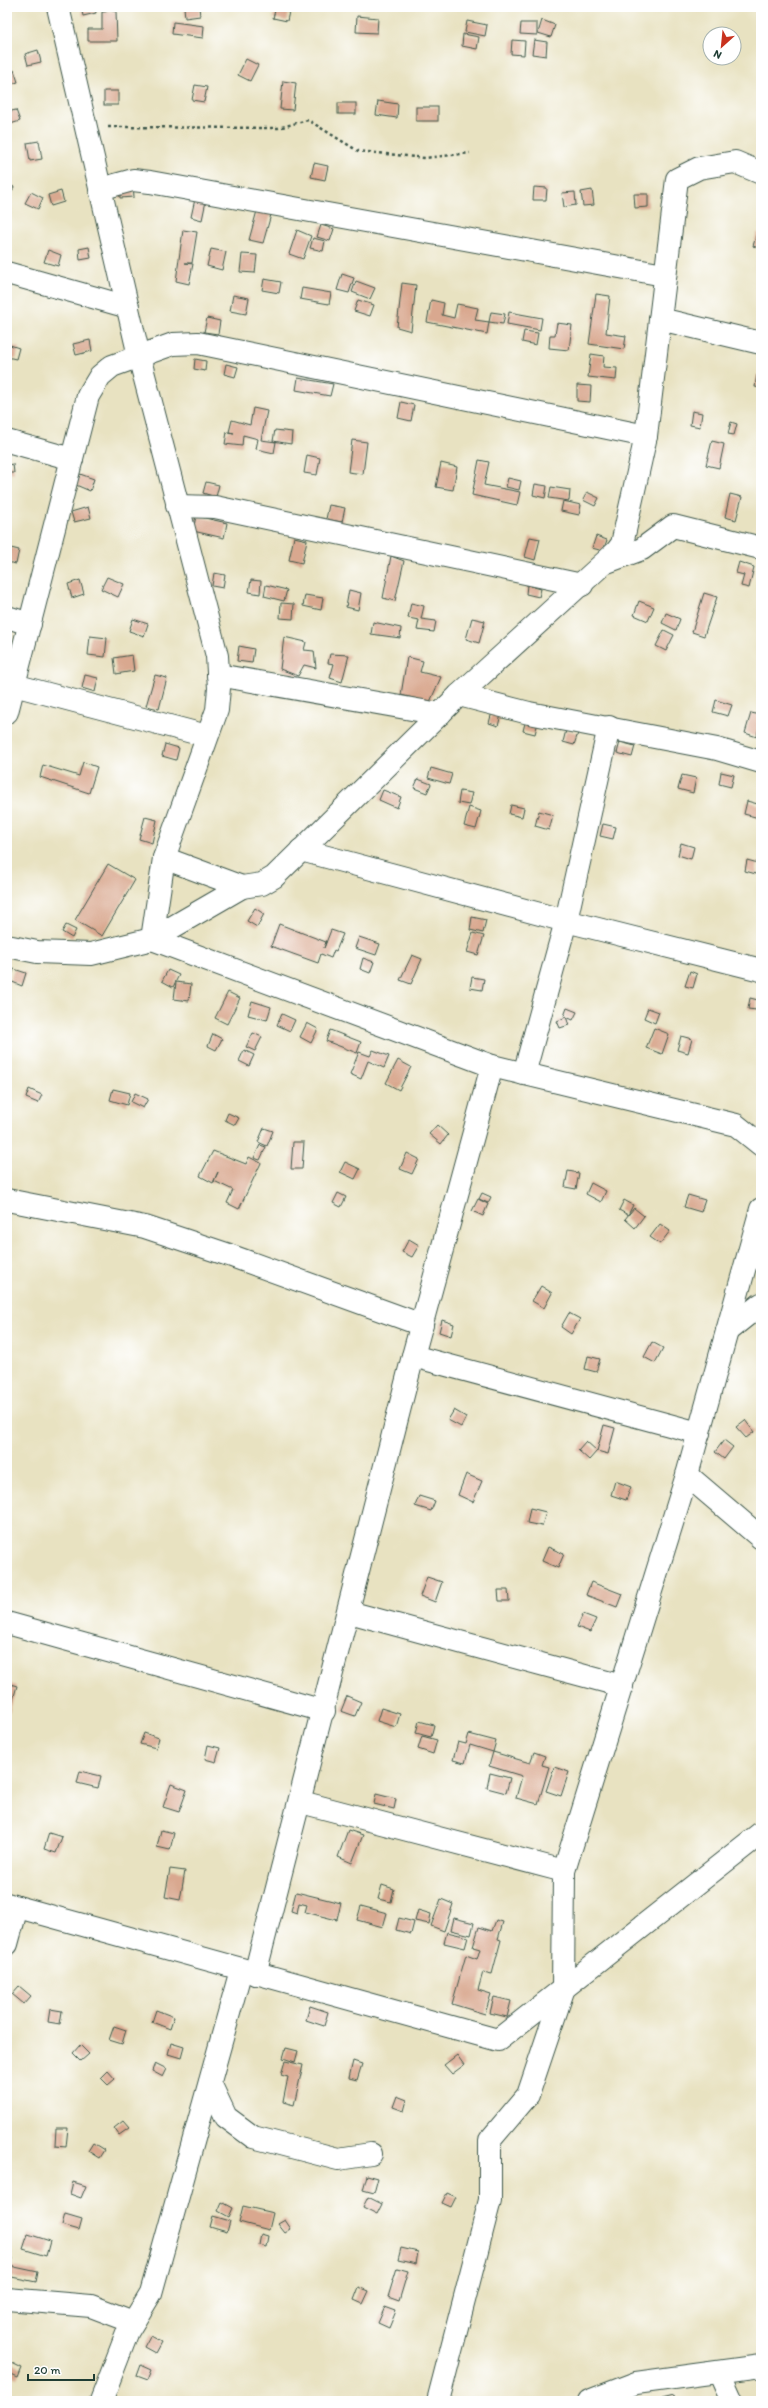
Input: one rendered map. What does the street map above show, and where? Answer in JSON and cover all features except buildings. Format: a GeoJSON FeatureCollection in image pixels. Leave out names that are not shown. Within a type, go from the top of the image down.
{"type":"FeatureCollection","features":[{"type":"Feature","properties":{"kind":"street"},"geometry":{"type":"LineString","coordinates":[[58,7],[139,356],[217,656],[218,675],[216,710],[164,858],[152,939]]}},
{"type":"Feature","properties":{"kind":"street"},"geometry":{"type":"LineString","coordinates":[[7,946],[37,952],[91,954],[152,939],[242,887],[262,884],[274,877],[459,695],[606,562],[622,544],[646,436],[664,274],[677,180],[699,168],[734,162],[761,173]]}},
{"type":"Feature","properties":{"kind":"street"},"geometry":{"type":"LineString","coordinates":[[100,189],[133,180],[150,182],[664,274]]}},
{"type":"Feature","properties":{"kind":"street"},"geometry":{"type":"LineString","coordinates":[[7,274],[128,307]]}},
{"type":"Feature","properties":{"kind":"street"},"geometry":{"type":"LineString","coordinates":[[660,319],[761,343]]}},
{"type":"Feature","properties":{"kind":"street"},"geometry":{"type":"LineString","coordinates":[[7,712],[88,396],[100,376],[112,366],[173,344],[198,343],[646,436]]}},
{"type":"Feature","properties":{"kind":"street"},"geometry":{"type":"LineString","coordinates":[[7,441],[72,459]]}},
{"type":"Feature","properties":{"kind":"street"},"geometry":{"type":"LineString","coordinates":[[177,506],[215,507],[582,585]]}},
{"type":"Feature","properties":{"kind":"street"},"geometry":{"type":"LineString","coordinates":[[606,562],[642,549],[673,526],[761,548]]}},
{"type":"Feature","properties":{"kind":"street"},"geometry":{"type":"LineString","coordinates":[[7,617],[30,624]]}},
{"type":"Feature","properties":{"kind":"street"},"geometry":{"type":"LineString","coordinates":[[218,675],[440,714]]}},
{"type":"Feature","properties":{"kind":"street"},"geometry":{"type":"LineString","coordinates":[[14,685],[207,736]]}},
{"type":"Feature","properties":{"kind":"street"},"geometry":{"type":"LineString","coordinates":[[459,695],[529,713],[717,748],[761,762]]}},
{"type":"Feature","properties":{"kind":"street"},"geometry":{"type":"LineString","coordinates":[[524,1074],[566,922],[609,727]]}},
{"type":"Feature","properties":{"kind":"street"},"geometry":{"type":"LineString","coordinates":[[301,850],[566,922],[761,970]]}},
{"type":"Feature","properties":{"kind":"street"},"geometry":{"type":"LineString","coordinates":[[164,858],[242,887]]}},
{"type":"Feature","properties":{"kind":"street"},"geometry":{"type":"LineString","coordinates":[[152,939],[492,1066],[736,1125],[761,1145]]}},
{"type":"Feature","properties":{"kind":"street"},"geometry":{"type":"LineString","coordinates":[[101,2401],[133,2322],[151,2293],[210,2083],[248,1972],[300,1802],[413,1356],[492,1066]]}},
{"type":"Feature","properties":{"kind":"street"},"geometry":{"type":"LineString","coordinates":[[7,1200],[145,1226],[422,1325]]}},
{"type":"Feature","properties":{"kind":"street"},"geometry":{"type":"LineString","coordinates":[[438,2401],[490,2200],[490,2140],[528,2095],[563,1990],[564,1871],[687,1475],[761,1209]]}},
{"type":"Feature","properties":{"kind":"street"},"geometry":{"type":"LineString","coordinates":[[727,1331],[761,1304]]}},
{"type":"Feature","properties":{"kind":"street"},"geometry":{"type":"LineString","coordinates":[[413,1356],[699,1433]]}},
{"type":"Feature","properties":{"kind":"street"},"geometry":{"type":"LineString","coordinates":[[687,1475],[761,1538]]}},
{"type":"Feature","properties":{"kind":"street"},"geometry":{"type":"LineString","coordinates":[[349,1612],[622,1686]]}},
{"type":"Feature","properties":{"kind":"street"},"geometry":{"type":"LineString","coordinates":[[7,1624],[324,1711]]}},
{"type":"Feature","properties":{"kind":"street"},"geometry":{"type":"LineString","coordinates":[[300,1802],[564,1871]]}},
{"type":"Feature","properties":{"kind":"street"},"geometry":{"type":"LineString","coordinates":[[7,1944],[12,1905],[248,1972],[498,2040],[761,1833]]}},
{"type":"Feature","properties":{"kind":"street"},"geometry":{"type":"LineString","coordinates":[[210,2083],[226,2117],[253,2137],[338,2158],[371,2154]]}},
{"type":"Feature","properties":{"kind":"street"},"geometry":{"type":"LineString","coordinates":[[7,2299],[91,2306],[133,2322]]}},
{"type":"Feature","properties":{"kind":"street"},"geometry":{"type":"LineString","coordinates":[[589,2401],[636,2384],[761,2366]]}},
{"type":"Feature","properties":{"kind":"street"},"geometry":{"type":"LineString","coordinates":[[719,2372],[732,2401]]}},
{"type":"Feature","properties":{"kind":"path"},"geometry":{"type":"LineString","coordinates":[[86,127],[278,128],[308,120],[358,151],[425,158],[470,153]]}}]}
